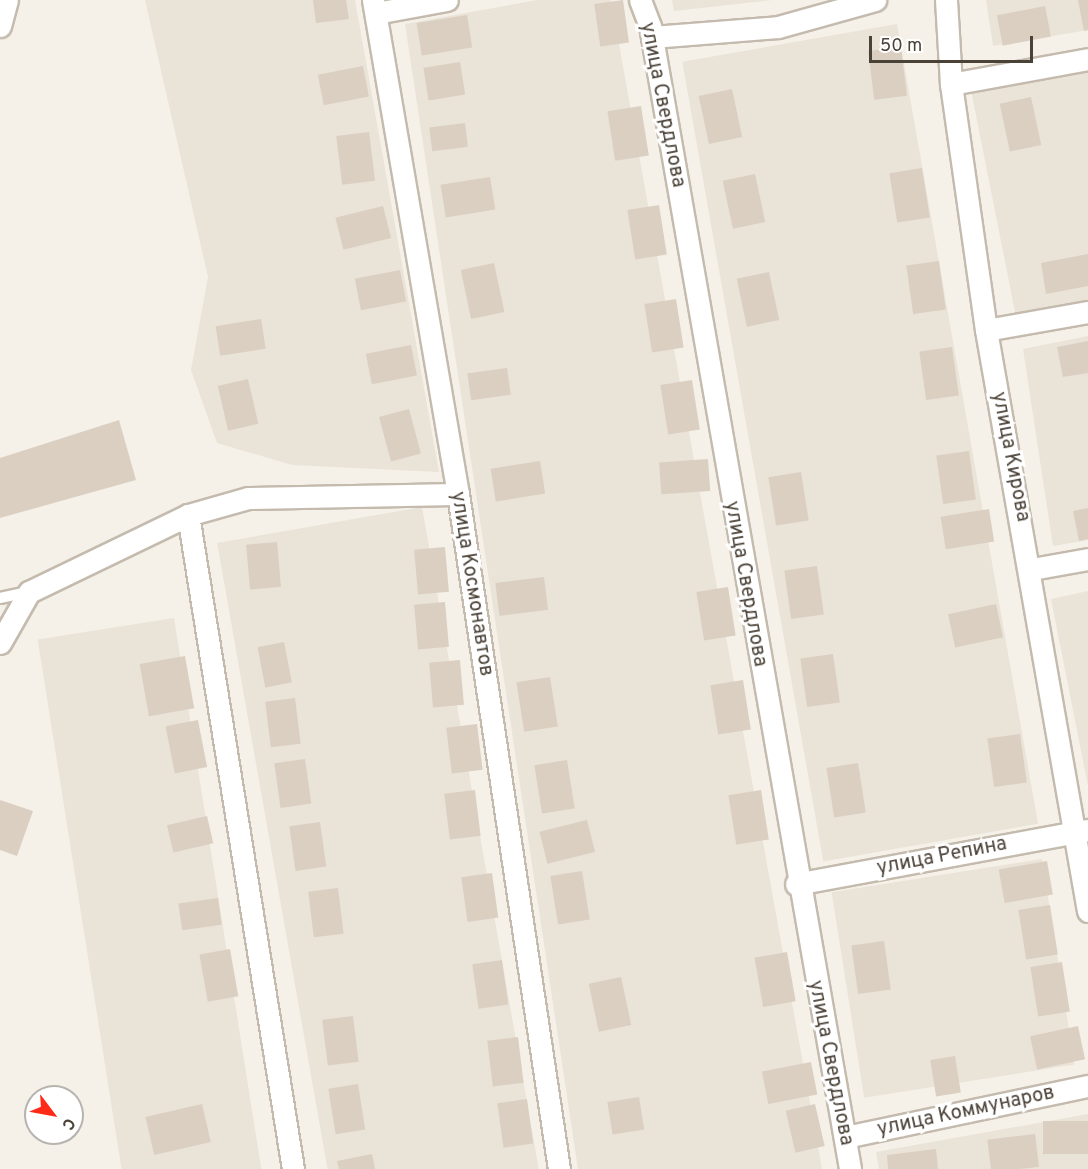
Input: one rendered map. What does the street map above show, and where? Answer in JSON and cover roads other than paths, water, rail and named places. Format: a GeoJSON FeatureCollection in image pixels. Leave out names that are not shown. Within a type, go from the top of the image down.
{"type":"FeatureCollection","features":[{"type":"Feature","properties":{"kind":"street"},"geometry":{"type":"LineString","coordinates":[[0,26],[7,0]]}},
{"type":"Feature","properties":{"kind":"street"},"geometry":{"type":"LineString","coordinates":[[375,7],[447,0]]}},
{"type":"Feature","properties":{"kind":"street","name":"улица Свердлова"},"geometry":{"type":"LineString","coordinates":[[640,0],[652,37],[796,884],[850,1169]]}},
{"type":"Feature","properties":{"kind":"street"},"geometry":{"type":"LineString","coordinates":[[652,37],[778,27],[875,0]]}},
{"type":"Feature","properties":{"kind":"street","name":"улица Кирова"},"geometry":{"type":"LineString","coordinates":[[946,0],[951,84],[986,330],[1081,831],[1088,911]]}},
{"type":"Feature","properties":{"kind":"street","name":"улица Космонавтов"},"geometry":{"type":"LineString","coordinates":[[375,7],[458,494],[559,1169]]}},
{"type":"Feature","properties":{"kind":"street"},"geometry":{"type":"LineString","coordinates":[[951,84],[1088,59]]}},
{"type":"Feature","properties":{"kind":"street"},"geometry":{"type":"LineString","coordinates":[[986,330],[1088,312]]}},
{"type":"Feature","properties":{"kind":"street"},"geometry":{"type":"LineString","coordinates":[[0,643],[29,592],[188,514],[248,498],[458,494]]}},
{"type":"Feature","properties":{"kind":"street"},"geometry":{"type":"LineString","coordinates":[[188,514],[293,1169]]}},
{"type":"Feature","properties":{"kind":"street"},"geometry":{"type":"LineString","coordinates":[[1032,569],[1088,559]]}},
{"type":"Feature","properties":{"kind":"street","name":"улица Репина"},"geometry":{"type":"LineString","coordinates":[[796,884],[1081,831]]}},
{"type":"Feature","properties":{"kind":"street","name":"улица Коммунаров"},"geometry":{"type":"LineString","coordinates":[[844,1137],[1088,1086]]}},
{"type":"Feature","properties":{"kind":"lane"},"geometry":{"type":"LineString","coordinates":[[0,598],[29,592]]}}]}
